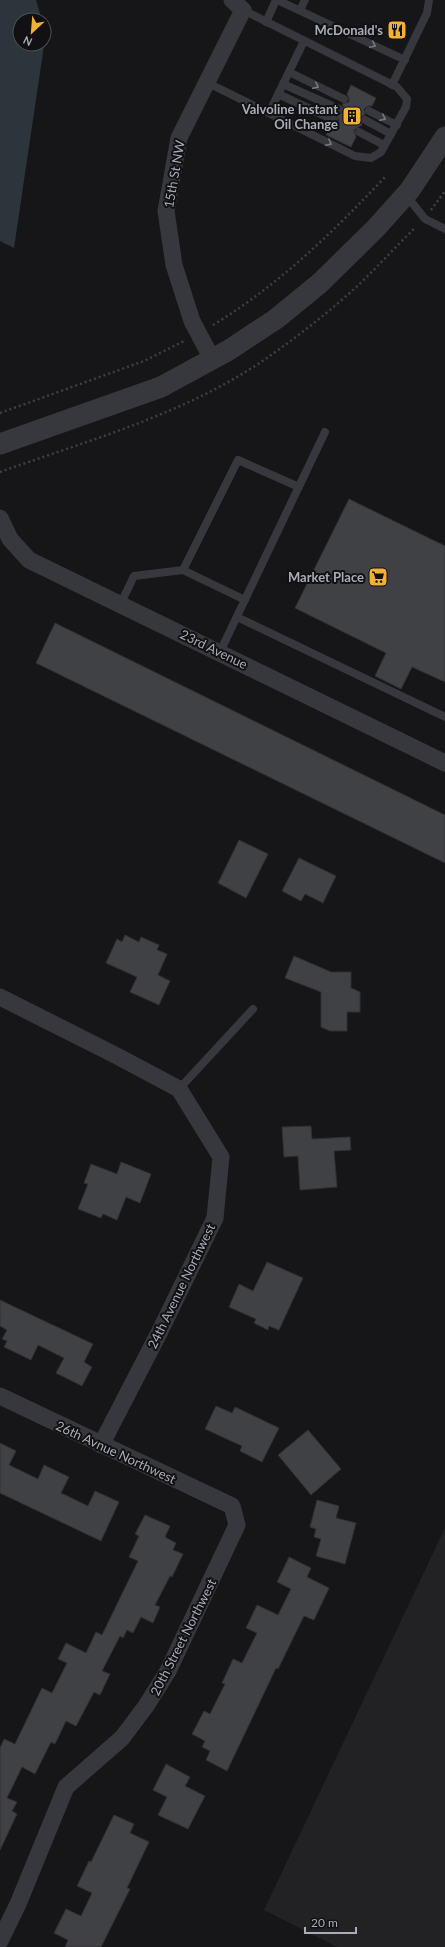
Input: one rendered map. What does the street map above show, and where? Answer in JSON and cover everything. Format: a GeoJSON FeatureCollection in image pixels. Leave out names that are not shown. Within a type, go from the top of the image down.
{"type":"FeatureCollection","features":[{"type":"Feature","properties":{"kind":"street","name":"15th St NW"},"geometry":{"type":"LineString","coordinates":[[212,359],[192,321],[174,265],[166,211],[179,138],[206,82],[237,5]]}},
{"type":"Feature","properties":{"kind":"street"},"geometry":{"type":"LineString","coordinates":[[0,444],[161,387],[212,359],[276,319],[320,283],[376,228],[406,195],[445,137]]}},
{"type":"Feature","properties":{"kind":"street","name":"23rd Avenue"},"geometry":{"type":"LineString","coordinates":[[0,518],[10,539],[29,560],[121,603],[445,763]]}},
{"type":"Feature","properties":{"kind":"street"},"geometry":{"type":"LineString","coordinates":[[0,997],[179,1089]]}},
{"type":"Feature","properties":{"kind":"street","name":"24th Avenue Northwest"},"geometry":{"type":"LineString","coordinates":[[101,1445],[160,1331],[215,1218],[221,1157],[179,1089]]}},
{"type":"Feature","properties":{"kind":"street","name":"26th Avnue Northwest"},"geometry":{"type":"LineString","coordinates":[[0,1396],[232,1506]]}},
{"type":"Feature","properties":{"kind":"street","name":"20th Street Northwest"},"geometry":{"type":"LineString","coordinates":[[0,1940],[18,1904],[66,1787],[122,1738],[146,1706],[168,1671],[237,1525],[232,1506]]}},
{"type":"Feature","properties":{"kind":"lane"},"geometry":{"type":"LineString","coordinates":[[266,22],[276,0],[405,60]]}},
{"type":"Feature","properties":{"kind":"lane"},"geometry":{"type":"LineString","coordinates":[[300,10],[305,0]]}},
{"type":"Feature","properties":{"kind":"lane"},"geometry":{"type":"LineString","coordinates":[[392,85],[427,13],[429,0]]}},
{"type":"Feature","properties":{"kind":"lane"},"geometry":{"type":"LineString","coordinates":[[206,82],[355,156],[371,158],[381,152],[406,107],[407,99],[400,90],[392,85],[266,22],[237,5]]}},
{"type":"Feature","properties":{"kind":"lane"},"geometry":{"type":"LineString","coordinates":[[269,113],[304,40]]}},
{"type":"Feature","properties":{"kind":"lane"},"geometry":{"type":"LineString","coordinates":[[289,72],[344,99]]}},
{"type":"Feature","properties":{"kind":"lane"},"geometry":{"type":"LineString","coordinates":[[283,84],[339,109]]}},
{"type":"Feature","properties":{"kind":"lane"},"geometry":{"type":"LineString","coordinates":[[278,94],[334,120]]}},
{"type":"Feature","properties":{"kind":"lane"},"geometry":{"type":"LineString","coordinates":[[369,111],[397,125]]}},
{"type":"Feature","properties":{"kind":"lane"},"geometry":{"type":"LineString","coordinates":[[365,120],[391,134]]}},
{"type":"Feature","properties":{"kind":"lane"},"geometry":{"type":"LineString","coordinates":[[359,132],[384,145]]}},
{"type":"Feature","properties":{"kind":"lane"},"geometry":{"type":"LineString","coordinates":[[406,195],[425,219],[445,229]]}},
{"type":"Feature","properties":{"kind":"lane"},"geometry":{"type":"LineString","coordinates":[[220,652],[325,432]]}},
{"type":"Feature","properties":{"kind":"lane"},"geometry":{"type":"LineString","coordinates":[[183,570],[238,460],[299,487]]}},
{"type":"Feature","properties":{"kind":"lane"},"geometry":{"type":"LineString","coordinates":[[121,603],[134,576],[183,570],[245,600]]}},
{"type":"Feature","properties":{"kind":"lane"},"geometry":{"type":"LineString","coordinates":[[237,617],[445,717]]}},
{"type":"Feature","properties":{"kind":"lane"},"geometry":{"type":"LineString","coordinates":[[179,1089],[253,1009]]}},
{"type":"Feature","properties":{"kind":"path"},"geometry":{"type":"LineString","coordinates":[[425,219],[445,191]]}},
{"type":"Feature","properties":{"kind":"shaded area"},"geometry":{"type":"Polygon","coordinates":[[[0,0],[36,0],[40,12],[12,12],[12,52],[43,52],[14,248],[0,241],[0,0]]]}},
{"type":"Feature","properties":{"kind":"shaded area"},"geometry":{"type":"Polygon","coordinates":[[[445,1528],[445,1947],[337,1947],[264,1910],[445,1528]]]}},
{"type":"Feature","properties":{"kind":"building","name":"Valvoline Instant Oil Change"},"geometry":{"type":"Polygon","coordinates":[[[351,85],[376,98],[372,106],[368,106],[364,109],[365,115],[362,116],[360,120],[362,125],[354,130],[356,137],[351,147],[326,135],[331,125],[339,123],[339,119],[336,115],[344,112],[342,104],[349,102],[347,94],[351,85]]]}},
{"type":"Feature","properties":{"kind":"building","name":"Market Place"},"geometry":{"type":"Polygon","coordinates":[[[349,499],[445,546],[445,682],[412,667],[401,689],[375,676],[386,653],[295,608],[349,499]]]}},
{"type":"Feature","properties":{"kind":"building"},"geometry":{"type":"Polygon","coordinates":[[[55,623],[445,815],[445,863],[36,663],[55,623]]]}},
{"type":"Feature","properties":{"kind":"building"},"geometry":{"type":"Polygon","coordinates":[[[239,840],[268,854],[246,898],[218,883],[239,840]]]}},
{"type":"Feature","properties":{"kind":"building"},"geometry":{"type":"Polygon","coordinates":[[[299,858],[336,876],[323,903],[305,894],[301,901],[282,891],[299,858]]]}},
{"type":"Feature","properties":{"kind":"building"},"geometry":{"type":"Polygon","coordinates":[[[125,935],[139,942],[141,937],[159,945],[157,950],[167,954],[158,975],[170,981],[159,1005],[130,992],[137,977],[106,963],[117,939],[122,942],[125,935]]]}},
{"type":"Feature","properties":{"kind":"building"},"geometry":{"type":"Polygon","coordinates":[[[294,956],[331,972],[351,972],[351,988],[360,992],[360,1012],[347,1012],[347,1031],[330,1031],[321,1027],[321,992],[285,978],[294,956]]]}},
{"type":"Feature","properties":{"kind":"building"},"geometry":{"type":"Polygon","coordinates":[[[311,1126],[312,1139],[350,1137],[351,1150],[334,1151],[337,1187],[300,1190],[298,1156],[284,1157],[282,1127],[311,1126]]]}},
{"type":"Feature","properties":{"kind":"building"},"geometry":{"type":"Polygon","coordinates":[[[121,1162],[151,1174],[140,1203],[126,1197],[117,1220],[103,1214],[101,1218],[78,1209],[88,1184],[84,1183],[91,1164],[117,1174],[121,1162]]]}},
{"type":"Feature","properties":{"kind":"building"},"geometry":{"type":"Polygon","coordinates":[[[267,1262],[303,1278],[279,1330],[269,1326],[268,1330],[254,1323],[256,1319],[229,1307],[239,1284],[253,1291],[267,1262]]]}},
{"type":"Feature","properties":{"kind":"building"},"geometry":{"type":"Polygon","coordinates":[[[0,1300],[93,1344],[84,1362],[92,1367],[82,1386],[56,1373],[64,1358],[38,1345],[31,1360],[4,1347],[7,1341],[2,1339],[7,1330],[0,1326],[0,1300]]]}},
{"type":"Feature","properties":{"kind":"building"},"geometry":{"type":"Polygon","coordinates":[[[216,1406],[232,1413],[235,1407],[279,1428],[262,1462],[240,1451],[242,1446],[205,1429],[216,1406]]]}},
{"type":"Feature","properties":{"kind":"building"},"geometry":{"type":"Polygon","coordinates":[[[308,1430],[341,1469],[311,1495],[278,1455],[308,1430]]]}},
{"type":"Feature","properties":{"kind":"building"},"geometry":{"type":"Polygon","coordinates":[[[0,1443],[16,1451],[9,1465],[38,1479],[44,1465],[69,1477],[61,1493],[88,1506],[95,1491],[119,1502],[101,1541],[0,1493],[0,1443]]]}},
{"type":"Feature","properties":{"kind":"building"},"geometry":{"type":"Polygon","coordinates":[[[317,1500],[339,1506],[336,1518],[356,1523],[345,1564],[316,1556],[321,1539],[314,1537],[316,1529],[310,1527],[317,1500]]]}},
{"type":"Feature","properties":{"kind":"building"},"geometry":{"type":"Polygon","coordinates":[[[145,1515],[170,1526],[165,1537],[176,1543],[173,1550],[183,1554],[172,1577],[170,1576],[155,1605],[160,1607],[153,1623],[141,1617],[133,1633],[127,1630],[123,1638],[120,1636],[102,1671],[110,1674],[100,1695],[94,1692],[76,1726],[66,1721],[55,1744],[51,1742],[35,1774],[22,1767],[7,1798],[17,1802],[12,1811],[17,1814],[0,1850],[0,1748],[4,1739],[15,1744],[42,1688],[52,1693],[67,1663],[58,1659],[66,1643],[86,1653],[96,1632],[102,1635],[138,1561],[129,1557],[139,1536],[135,1534],[145,1515]]]}},
{"type":"Feature","properties":{"kind":"building"},"geometry":{"type":"Polygon","coordinates":[[[289,1557],[311,1568],[307,1577],[329,1588],[314,1620],[304,1616],[278,1669],[276,1668],[227,1771],[206,1760],[210,1751],[202,1747],[205,1741],[192,1734],[204,1711],[210,1714],[225,1684],[222,1683],[233,1659],[242,1663],[257,1633],[246,1628],[257,1605],[278,1615],[291,1589],[277,1582],[289,1557]]]}},
{"type":"Feature","properties":{"kind":"building"},"geometry":{"type":"Polygon","coordinates":[[[166,1764],[190,1777],[185,1786],[205,1796],[188,1829],[158,1815],[167,1797],[153,1790],[166,1764]]]}},
{"type":"Feature","properties":{"kind":"building"},"geometry":{"type":"Polygon","coordinates":[[[114,1815],[134,1824],[130,1833],[149,1842],[127,1888],[130,1889],[101,1947],[65,1947],[68,1940],[54,1933],[66,1909],[81,1916],[92,1893],[77,1886],[89,1861],[91,1862],[114,1815]]]}},
{"type":"Feature","properties":{"kind":"place","name":"McDonald's"},"geometry":{"type":"Point","coordinates":[397,30]}},
{"type":"Feature","properties":{"kind":"place","name":"Valvoline Instant Oil Change"},"geometry":{"type":"Point","coordinates":[352,116]}},
{"type":"Feature","properties":{"kind":"place","name":"Market Place"},"geometry":{"type":"Point","coordinates":[378,577]}}]}
